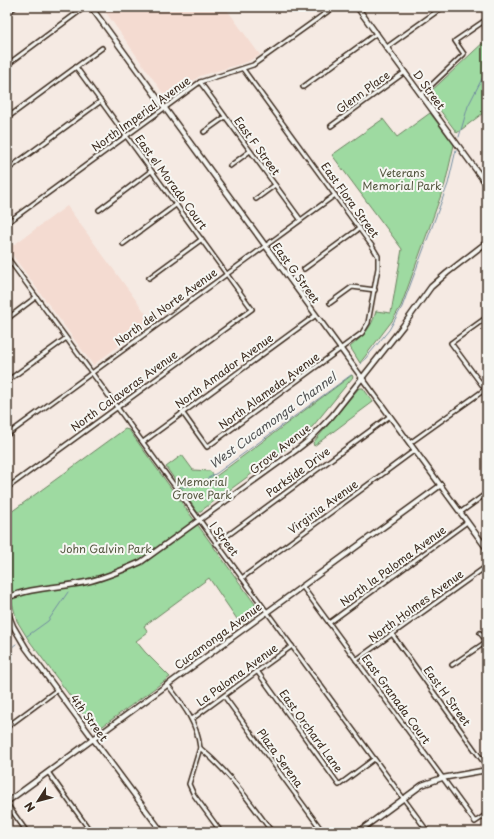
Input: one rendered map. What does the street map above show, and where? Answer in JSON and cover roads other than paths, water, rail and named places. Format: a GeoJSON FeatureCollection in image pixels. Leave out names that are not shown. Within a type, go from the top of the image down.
{"type":"FeatureCollection","features":[{"type":"Feature","properties":{"kind":"street"},"geometry":{"type":"LineString","coordinates":[[7,13],[15,7]]}},
{"type":"Feature","properties":{"kind":"street"},"geometry":{"type":"LineString","coordinates":[[7,65],[85,7]]}},
{"type":"Feature","properties":{"kind":"street","name":"East G Street"},"geometry":{"type":"LineString","coordinates":[[91,7],[487,549]]}},
{"type":"Feature","properties":{"kind":"street","name":"North Imperial Avenue"},"geometry":{"type":"LineString","coordinates":[[7,223],[200,82],[244,69],[259,61],[334,7]]}},
{"type":"Feature","properties":{"kind":"street","name":"D Street"},"geometry":{"type":"LineString","coordinates":[[357,7],[487,185]]}},
{"type":"Feature","properties":{"kind":"street"},"geometry":{"type":"LineString","coordinates":[[387,48],[443,7]]}},
{"type":"Feature","properties":{"kind":"street"},"geometry":{"type":"LineString","coordinates":[[422,95],[464,54],[455,41],[487,19]]}},
{"type":"Feature","properties":{"kind":"street"},"geometry":{"type":"LineString","coordinates":[[303,86],[377,33]]}},
{"type":"Feature","properties":{"kind":"street"},"geometry":{"type":"LineString","coordinates":[[7,118],[102,48]]}},
{"type":"Feature","properties":{"kind":"street","name":"East el Morado Court"},"geometry":{"type":"LineString","coordinates":[[76,67],[252,309]]}},
{"type":"Feature","properties":{"kind":"street","name":"East Flora Street"},"geometry":{"type":"LineString","coordinates":[[244,69],[360,228],[378,256],[375,290],[368,323],[362,333],[341,349]]}},
{"type":"Feature","properties":{"kind":"street","name":"Glenn Place"},"geometry":{"type":"LineString","coordinates":[[331,126],[405,72]]}},
{"type":"Feature","properties":{"kind":"street","name":"East F Street"},"geometry":{"type":"LineString","coordinates":[[200,82],[300,219]]}},
{"type":"Feature","properties":{"kind":"street"},"geometry":{"type":"LineString","coordinates":[[7,170],[101,101]]}},
{"type":"Feature","properties":{"kind":"street"},"geometry":{"type":"LineString","coordinates":[[204,132],[225,117]]}},
{"type":"Feature","properties":{"kind":"street"},"geometry":{"type":"LineString","coordinates":[[230,166],[250,151]]}},
{"type":"Feature","properties":{"kind":"street"},"geometry":{"type":"LineString","coordinates":[[99,210],[151,171]]}},
{"type":"Feature","properties":{"kind":"street"},"geometry":{"type":"LineString","coordinates":[[256,199],[275,185]]}},
{"type":"Feature","properties":{"kind":"street","name":"North del Norte Avenue"},"geometry":{"type":"LineString","coordinates":[[7,435],[300,219],[335,195]]}},
{"type":"Feature","properties":{"kind":"street"},"geometry":{"type":"LineString","coordinates":[[123,244],[176,204]]}},
{"type":"Feature","properties":{"kind":"street"},"geometry":{"type":"LineString","coordinates":[[304,269],[360,228]]}},
{"type":"Feature","properties":{"kind":"street"},"geometry":{"type":"LineString","coordinates":[[149,278],[202,239]]}},
{"type":"Feature","properties":{"kind":"street","name":"Grove Avenue"},"geometry":{"type":"LineString","coordinates":[[7,598],[32,590],[86,582],[116,573],[141,562],[200,521],[309,440],[332,416],[403,326],[431,287],[487,242]]}},
{"type":"Feature","properties":{"kind":"street","name":"I Street"},"geometry":{"type":"LineString","coordinates":[[7,258],[428,832]]}},
{"type":"Feature","properties":{"kind":"street"},"geometry":{"type":"LineString","coordinates":[[330,303],[352,287],[375,290]]}},
{"type":"Feature","properties":{"kind":"street"},"geometry":{"type":"LineString","coordinates":[[7,318],[36,297]]}},
{"type":"Feature","properties":{"kind":"street","name":"North Calaveras Avenue"},"geometry":{"type":"LineString","coordinates":[[8,486],[252,309]]}},
{"type":"Feature","properties":{"kind":"street","name":"North Amador Avenue"},"geometry":{"type":"LineString","coordinates":[[143,442],[316,315]]}},
{"type":"Feature","properties":{"kind":"street"},"geometry":{"type":"LineString","coordinates":[[410,443],[486,388],[451,343],[487,317]]}},
{"type":"Feature","properties":{"kind":"street"},"geometry":{"type":"LineString","coordinates":[[7,381],[65,338]]}},
{"type":"Feature","properties":{"kind":"street","name":"North Alameda Avenue"},"geometry":{"type":"LineString","coordinates":[[182,412],[207,447],[341,349]]}},
{"type":"Feature","properties":{"kind":"street","name":"Parkside Drive"},"geometry":{"type":"LineString","coordinates":[[216,544],[390,416]]}},
{"type":"Feature","properties":{"kind":"street","name":"Virginia Avenue"},"geometry":{"type":"LineString","coordinates":[[242,578],[415,450]]}},
{"type":"Feature","properties":{"kind":"street","name":"Cucamonga Avenue"},"geometry":{"type":"LineString","coordinates":[[7,803],[167,684],[441,485]]}},
{"type":"Feature","properties":{"kind":"street"},"geometry":{"type":"LineString","coordinates":[[460,512],[487,492]]}},
{"type":"Feature","properties":{"kind":"street","name":"North la Paloma Avenue"},"geometry":{"type":"LineString","coordinates":[[329,623],[467,522]]}},
{"type":"Feature","properties":{"kind":"street","name":"North Holmes Avenue"},"geometry":{"type":"LineString","coordinates":[[356,660],[487,566]]}},
{"type":"Feature","properties":{"kind":"street","name":"East Granada Court"},"geometry":{"type":"LineString","coordinates":[[302,586],[475,822],[487,814]]}},
{"type":"Feature","properties":{"kind":"street","name":"4th Street"},"geometry":{"type":"LineString","coordinates":[[7,611],[22,641],[162,832]]}},
{"type":"Feature","properties":{"kind":"street"},"geometry":{"type":"LineString","coordinates":[[452,665],[487,642],[480,633]]}},
{"type":"Feature","properties":{"kind":"street","name":"East H Street"},"geometry":{"type":"LineString","coordinates":[[392,634],[487,768]]}},
{"type":"Feature","properties":{"kind":"street","name":"La Paloma Avenue"},"geometry":{"type":"LineString","coordinates":[[192,718],[292,646]]}},
{"type":"Feature","properties":{"kind":"street","name":"East Orchard Lane"},"geometry":{"type":"LineString","coordinates":[[256,671],[339,785],[374,759]]}},
{"type":"Feature","properties":{"kind":"street"},"geometry":{"type":"LineString","coordinates":[[167,684],[192,718],[198,734],[200,748],[189,784],[194,794],[221,832]]}},
{"type":"Feature","properties":{"kind":"street"},"geometry":{"type":"LineString","coordinates":[[7,727],[57,690]]}},
{"type":"Feature","properties":{"kind":"street","name":"Plaza Serena"},"geometry":{"type":"LineString","coordinates":[[224,696],[323,832]]}},
{"type":"Feature","properties":{"kind":"street"},"geometry":{"type":"LineString","coordinates":[[200,748],[218,763],[236,782],[272,832]]}},
{"type":"Feature","properties":{"kind":"street"},"geometry":{"type":"LineString","coordinates":[[360,831],[422,785],[442,778],[487,768]]}},
{"type":"Feature","properties":{"kind":"street"},"geometry":{"type":"LineString","coordinates":[[48,772],[92,832]]}},
{"type":"Feature","properties":{"kind":"street"},"geometry":{"type":"LineString","coordinates":[[7,803],[28,832]]}},
{"type":"Feature","properties":{"kind":"waterway","name":"West Cucamonga Channel"},"geometry":{"type":"LineString","coordinates":[[459,137],[468,106],[487,69]]}},
{"type":"Feature","properties":{"kind":"waterway","name":"West Cucamonga Channel"},"geometry":{"type":"LineString","coordinates":[[361,364],[389,330],[402,307],[448,184],[456,150]]}},
{"type":"Feature","properties":{"kind":"waterway","name":"West Cucamonga Channel"},"geometry":{"type":"LineString","coordinates":[[181,488],[203,481],[217,473],[351,375]]}},
{"type":"Feature","properties":{"kind":"waterway","name":"West Cucamonga Channel"},"geometry":{"type":"LineString","coordinates":[[27,636],[48,621],[68,592]]}},
{"type":"Feature","properties":{"kind":"waterway"},"geometry":{"type":"LineString","coordinates":[[7,651],[16,644]]}},
{"type":"Feature","properties":{"kind":"park label","name":"Veterans Memorial Park"},"geometry":{"type":"Point","coordinates":[402,179]}},
{"type":"Feature","properties":{"kind":"park label","name":"Memorial Grove Park"},"geometry":{"type":"Point","coordinates":[202,488]}},
{"type":"Feature","properties":{"kind":"park label","name":"John Galvin Park"},"geometry":{"type":"Point","coordinates":[106,549]}}]}
